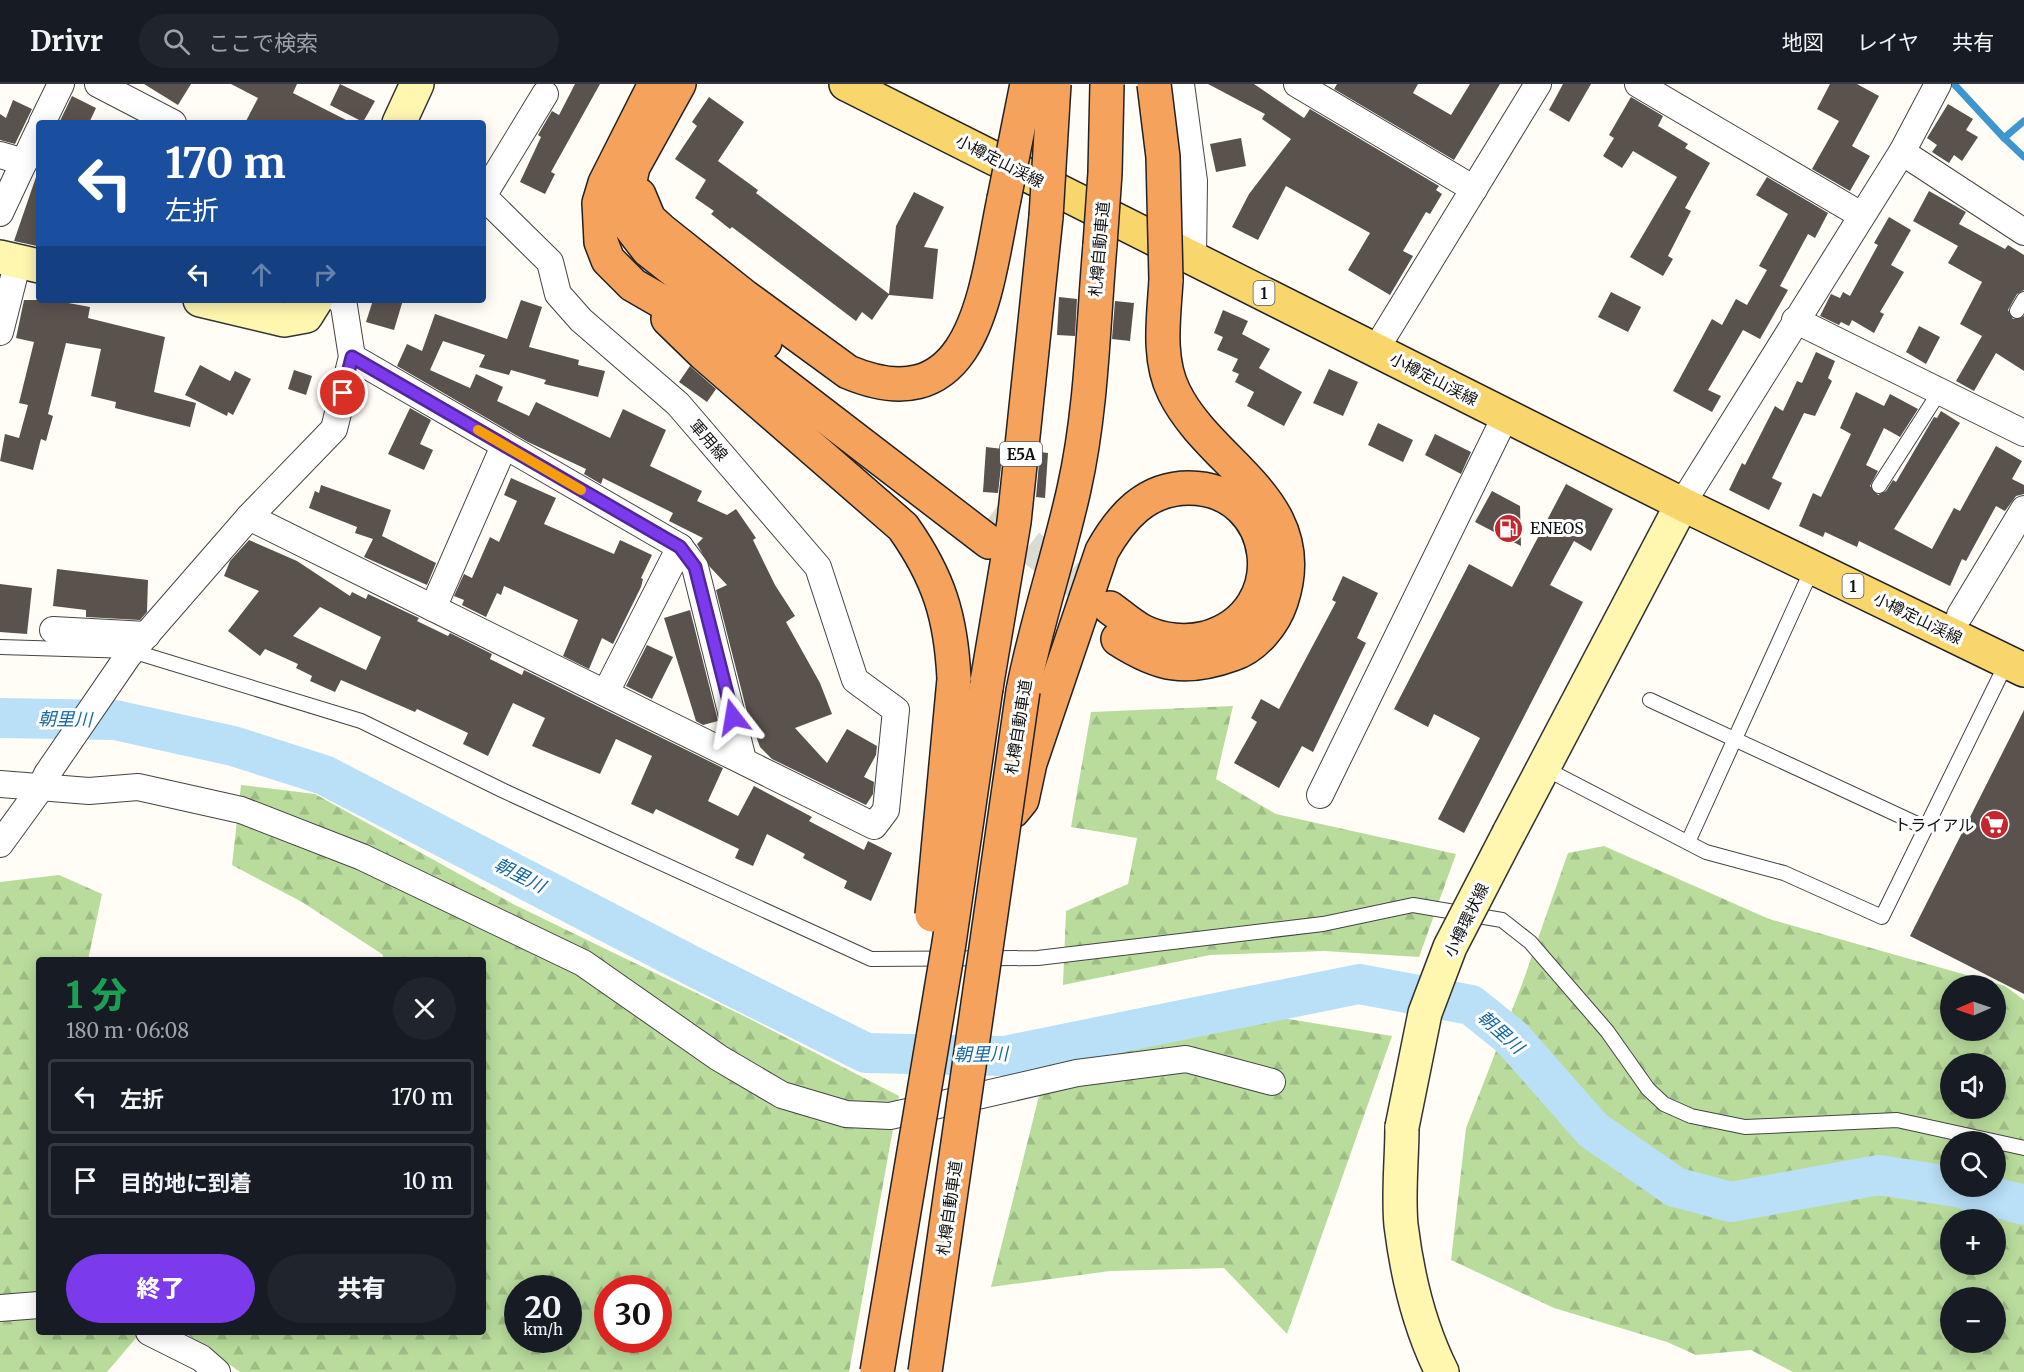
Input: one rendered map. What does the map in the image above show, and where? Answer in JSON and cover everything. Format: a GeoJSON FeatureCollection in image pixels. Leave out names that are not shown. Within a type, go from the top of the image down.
{"type":"FeatureCollection","features":[{"type":"Feature","properties":{"kind":"highway"},"geometry":{"type":"LineString","coordinates":[[655,84],[605,183],[599,203],[601,242],[609,260],[704,354],[903,527],[922,553],[945,604],[952,641],[954,679],[905,1197]]}},
{"type":"Feature","properties":{"kind":"highway"},"geometry":{"type":"LineString","coordinates":[[633,285],[718,334],[989,529],[638,240],[631,228],[626,199],[633,167],[679,84]]}},
{"type":"Feature","properties":{"kind":"highway"},"geometry":{"type":"LineString","coordinates":[[644,146],[637,168],[637,188],[649,219],[661,230],[825,358],[867,380],[888,383],[908,382],[941,371],[965,345],[981,310],[1027,84]]}},
{"type":"Feature","properties":{"kind":"highway","name":"E5A"},"geometry":{"type":"LineString","coordinates":[[878,1372],[905,1197],[949,943],[986,688],[1014,522],[1046,217],[1054,84]]}},
{"type":"Feature","properties":{"kind":"highway","name":"札樽自動車道"},"geometry":{"type":"LineString","coordinates":[[925,1372],[1003,825],[1038,693],[1038,621],[1074,487],[1084,432],[1105,173],[1107,84]]}},
{"type":"Feature","properties":{"kind":"highway"},"geometry":{"type":"LineString","coordinates":[[1038,693],[1102,551],[1116,526],[1132,508],[1153,496],[1177,488],[1202,488],[1225,495],[1243,509],[1257,531],[1264,555],[1263,580],[1254,606],[1238,625],[1217,635],[1194,641],[1169,640],[1105,618],[1159,662],[1186,665],[1213,662],[1238,653],[1260,636],[1277,614],[1287,583],[1287,550],[1278,522],[1259,493],[1187,414],[1173,391],[1165,366],[1163,337],[1166,280],[1163,157],[1154,84]]}},
{"type":"Feature","properties":{"kind":"main road","name":"小樽定山渓線"},"geometry":{"type":"LineString","coordinates":[[846,84],[1682,504],[2016,666]]}},
{"type":"Feature","properties":{"kind":"main road"},"geometry":{"type":"LineString","coordinates":[[400,120],[409,87]]}},
{"type":"Feature","properties":{"kind":"main road"},"geometry":{"type":"LineString","coordinates":[[213,303],[284,320],[311,308]]}},
{"type":"Feature","properties":{"kind":"main road","name":"小樽環状線"},"geometry":{"type":"LineString","coordinates":[[1442,1372],[1433,1355],[1412,1282],[1401,1223],[1402,1127],[1425,1013],[1450,947],[1682,504]]}},
{"type":"Feature","properties":{"kind":"street"},"geometry":{"type":"LineString","coordinates":[[43,120],[60,84]]}},
{"type":"Feature","properties":{"kind":"street"},"geometry":{"type":"LineString","coordinates":[[98,84],[167,120]]}},
{"type":"Feature","properties":{"kind":"street"},"geometry":{"type":"LineString","coordinates":[[1181,84],[1194,181],[1193,258]]}},
{"type":"Feature","properties":{"kind":"street"},"geometry":{"type":"LineString","coordinates":[[1297,84],[1474,189]]}},
{"type":"Feature","properties":{"kind":"street"},"geometry":{"type":"LineString","coordinates":[[1376,349],[1538,84]]}},
{"type":"Feature","properties":{"kind":"street"},"geometry":{"type":"LineString","coordinates":[[1638,84],[1861,215]]}},
{"type":"Feature","properties":{"kind":"street"},"geometry":{"type":"LineString","coordinates":[[1682,504],[1902,152],[1935,86]]}},
{"type":"Feature","properties":{"kind":"street"},"geometry":{"type":"LineString","coordinates":[[486,191],[545,94]]}},
{"type":"Feature","properties":{"kind":"street"},"geometry":{"type":"LineString","coordinates":[[0,213],[12,158],[36,133]]}},
{"type":"Feature","properties":{"kind":"street"},"geometry":{"type":"LineString","coordinates":[[1902,152],[2024,232]]}},
{"type":"Feature","properties":{"kind":"street","name":"軍用線"},"geometry":{"type":"LineString","coordinates":[[486,199],[550,262],[558,294],[581,320],[678,404],[818,567],[855,680],[896,710],[886,810],[874,826],[744,760]]}},
{"type":"Feature","properties":{"kind":"street"},"geometry":{"type":"LineString","coordinates":[[0,332],[19,261]]}},
{"type":"Feature","properties":{"kind":"street"},"geometry":{"type":"LineString","coordinates":[[0,844],[136,647],[249,517],[334,429],[352,357],[342,303]]}},
{"type":"Feature","properties":{"kind":"street"},"geometry":{"type":"LineString","coordinates":[[1795,320],[2024,433]]}},
{"type":"Feature","properties":{"kind":"street"},"geometry":{"type":"LineString","coordinates":[[352,357],[680,547],[695,567],[744,760]]}},
{"type":"Feature","properties":{"kind":"street"},"geometry":{"type":"LineString","coordinates":[[1320,795],[1506,415]]}},
{"type":"Feature","properties":{"kind":"street"},"geometry":{"type":"LineString","coordinates":[[433,608],[504,446]]}},
{"type":"Feature","properties":{"kind":"street"},"geometry":{"type":"LineString","coordinates":[[1960,615],[2024,509]]}},
{"type":"Feature","properties":{"kind":"street"},"geometry":{"type":"LineString","coordinates":[[249,517],[744,760]]}},
{"type":"Feature","properties":{"kind":"street"},"geometry":{"type":"LineString","coordinates":[[606,692],[680,547]]}},
{"type":"Feature","properties":{"kind":"street"},"geometry":{"type":"LineString","coordinates":[[53,630],[136,647]]}},
{"type":"Feature","properties":{"kind":"street"},"geometry":{"type":"LineString","coordinates":[[0,784],[44,782],[89,791],[138,787],[241,810],[362,856],[583,963],[719,1058],[782,1095],[846,1114],[890,1116],[1077,1073],[1186,1059],[1272,1082]]}},
{"type":"Feature","properties":{"kind":"street"},"geometry":{"type":"LineString","coordinates":[[0,1308],[36,1305]]}},
{"type":"Feature","properties":{"kind":"street"},"geometry":{"type":"LineString","coordinates":[[155,1335],[201,1358],[217,1372]]}},
{"type":"Feature","properties":{"kind":"lane"},"geometry":{"type":"LineString","coordinates":[[1879,486],[1940,391]]}},
{"type":"Feature","properties":{"kind":"lane"},"geometry":{"type":"LineString","coordinates":[[1688,842],[1813,567]]}},
{"type":"Feature","properties":{"kind":"lane"},"geometry":{"type":"LineString","coordinates":[[0,647],[136,647],[361,721],[504,791],[870,958],[1038,958],[1323,924],[1413,905],[1502,920],[1530,942],[1606,1031],[1648,1089],[1664,1104],[1691,1116],[1745,1127],[1897,1120],[2024,1148]]}},
{"type":"Feature","properties":{"kind":"lane"},"geometry":{"type":"LineString","coordinates":[[1544,768],[1706,852],[1784,873],[1882,917],[1926,828],[2016,666]]}},
{"type":"Feature","properties":{"kind":"lane"},"geometry":{"type":"LineString","coordinates":[[1650,700],[1926,828]]}},
{"type":"Feature","properties":{"kind":"green space"},"geometry":{"type":"Polygon","coordinates":[[[1233,706],[1216,779],[1276,814],[1456,854],[1419,957],[1324,951],[1210,955],[1063,985],[1066,911],[1128,884],[1137,838],[1071,827],[1091,712],[1233,706]]]}},
{"type":"Feature","properties":{"kind":"green space"},"geometry":{"type":"Polygon","coordinates":[[[241,785],[315,794],[513,904],[748,1018],[899,1096],[849,1372],[240,1372],[188,1335],[486,1335],[486,957],[384,957],[302,902],[232,865],[241,785]]]}},
{"type":"Feature","properties":{"kind":"green space"},"geometry":{"type":"Polygon","coordinates":[[[1604,846],[1769,919],[1966,975],[1940,975],[1940,1041],[2006,1041],[2006,987],[2024,1000],[2024,1372],[1793,1372],[1751,1350],[1696,1355],[1667,1342],[1554,1308],[1451,1260],[1466,1128],[1521,987],[1568,853],[1604,846]]]}},
{"type":"Feature","properties":{"kind":"green space"},"geometry":{"type":"Polygon","coordinates":[[[59,875],[102,894],[89,957],[36,957],[36,1335],[138,1335],[107,1372],[0,1372],[0,882],[59,875]]]}},
{"type":"Feature","properties":{"kind":"green space"},"geometry":{"type":"Polygon","coordinates":[[[1264,1015],[1392,1036],[1287,1334],[1224,1268],[1110,1271],[991,1287],[1045,1072],[1264,1015]]]}},
{"type":"Feature","properties":{"kind":"building"},"geometry":{"type":"Polygon","coordinates":[[[144,84],[191,84],[178,105],[144,84]]]}},
{"type":"Feature","properties":{"kind":"building"},"geometry":{"type":"Polygon","coordinates":[[[231,84],[297,84],[293,93],[346,120],[247,120],[258,98],[231,84]]]}},
{"type":"Feature","properties":{"kind":"building"},"geometry":{"type":"Polygon","coordinates":[[[340,84],[375,101],[364,120],[359,120],[330,105],[340,84]]]}},
{"type":"Feature","properties":{"kind":"building"},"geometry":{"type":"Polygon","coordinates":[[[575,84],[600,84],[551,172],[555,174],[545,194],[520,182],[541,137],[538,135],[552,111],[559,115],[575,84]]]}},
{"type":"Feature","properties":{"kind":"building"},"geometry":{"type":"Polygon","coordinates":[[[1208,84],[1254,84],[1304,118],[1310,109],[1439,186],[1436,190],[1442,194],[1430,214],[1426,212],[1403,251],[1413,256],[1390,295],[1348,270],[1370,233],[1286,186],[1258,240],[1232,227],[1249,194],[1291,139],[1262,119],[1265,114],[1208,84]]]}},
{"type":"Feature","properties":{"kind":"building"},"geometry":{"type":"Polygon","coordinates":[[[1337,84],[1418,84],[1413,93],[1451,115],[1470,84],[1500,84],[1454,160],[1334,89],[1337,84]]]}},
{"type":"Feature","properties":{"kind":"building"},"geometry":{"type":"Polygon","coordinates":[[[1563,84],[1591,84],[1569,122],[1549,110],[1563,84]]]}},
{"type":"Feature","properties":{"kind":"building"},"geometry":{"type":"Polygon","coordinates":[[[1830,84],[1857,84],[1879,96],[1852,146],[1870,156],[1850,191],[1812,169],[1839,121],[1817,109],[1830,84]]]}},
{"type":"Feature","properties":{"kind":"building"},"geometry":{"type":"Polygon","coordinates":[[[72,96],[96,108],[90,120],[60,120],[72,96]]]}},
{"type":"Feature","properties":{"kind":"building"},"geometry":{"type":"Polygon","coordinates":[[[709,97],[744,122],[718,161],[758,190],[756,193],[889,294],[896,226],[914,192],[944,207],[924,247],[938,249],[933,299],[889,295],[872,320],[862,312],[856,321],[732,227],[730,229],[711,214],[714,211],[695,198],[706,180],[675,159],[697,126],[692,122],[709,97]]]}},
{"type":"Feature","properties":{"kind":"building"},"geometry":{"type":"Polygon","coordinates":[[[1631,97],[1663,116],[1658,126],[1688,144],[1685,148],[1710,163],[1685,208],[1691,211],[1668,256],[1673,259],[1663,276],[1630,257],[1677,177],[1633,151],[1622,168],[1603,156],[1614,138],[1609,135],[1631,97]]]}},
{"type":"Feature","properties":{"kind":"building"},"geometry":{"type":"Polygon","coordinates":[[[13,100],[32,109],[15,144],[0,140],[0,114],[6,118],[13,100]]]}},
{"type":"Feature","properties":{"kind":"building"},"geometry":{"type":"Polygon","coordinates":[[[1948,104],[1973,119],[1966,130],[1978,137],[1962,161],[1954,155],[1949,163],[1932,152],[1937,145],[1927,138],[1948,104]]]}},
{"type":"Feature","properties":{"kind":"building"},"geometry":{"type":"Polygon","coordinates":[[[1241,138],[1246,166],[1216,172],[1210,144],[1241,138]]]}},
{"type":"Feature","properties":{"kind":"building"},"geometry":{"type":"Polygon","coordinates":[[[36,177],[36,246],[14,241],[36,177]]]}},
{"type":"Feature","properties":{"kind":"building"},"geometry":{"type":"Polygon","coordinates":[[[1767,177],[1828,213],[1815,238],[1808,234],[1780,286],[1788,290],[1760,339],[1743,330],[1708,390],[1721,396],[1712,412],[1673,391],[1712,319],[1722,325],[1736,299],[1747,305],[1767,270],[1759,266],[1788,214],[1756,195],[1767,177]]]}},
{"type":"Feature","properties":{"kind":"building"},"geometry":{"type":"Polygon","coordinates":[[[1929,191],[1966,212],[1959,224],[2005,249],[2008,245],[2024,255],[2024,290],[2017,294],[2008,310],[2013,319],[2024,316],[2024,371],[1996,353],[1974,391],[1956,381],[1982,336],[1960,324],[1982,282],[1948,263],[1958,246],[1913,221],[1929,191]]]}},
{"type":"Feature","properties":{"kind":"building"},"geometry":{"type":"Polygon","coordinates":[[[1889,217],[1911,230],[1891,265],[1904,272],[1880,312],[1884,314],[1874,333],[1852,320],[1849,326],[1841,322],[1839,325],[1820,316],[1831,294],[1840,298],[1843,292],[1850,296],[1878,245],[1874,243],[1889,217]]]}},
{"type":"Feature","properties":{"kind":"building"},"geometry":{"type":"Polygon","coordinates":[[[1611,292],[1641,307],[1628,332],[1598,317],[1611,292]]]}},
{"type":"Feature","properties":{"kind":"building"},"geometry":{"type":"Polygon","coordinates":[[[1059,297],[1077,299],[1075,336],[1057,335],[1059,297]]]}},
{"type":"Feature","properties":{"kind":"building"},"geometry":{"type":"Polygon","coordinates":[[[24,300],[90,307],[88,318],[165,337],[154,392],[196,403],[190,427],[115,408],[116,402],[91,396],[101,349],[66,343],[48,414],[53,416],[46,441],[41,439],[33,470],[0,461],[5,434],[19,438],[28,405],[19,403],[34,342],[16,338],[24,300]]]}},
{"type":"Feature","properties":{"kind":"building"},"geometry":{"type":"Polygon","coordinates":[[[521,300],[542,307],[529,347],[579,360],[578,365],[605,371],[598,397],[544,384],[546,380],[511,370],[509,375],[479,367],[485,355],[443,341],[430,370],[470,388],[476,374],[503,387],[497,401],[529,416],[536,402],[610,438],[623,409],[666,430],[650,466],[702,491],[697,501],[727,515],[736,509],[756,538],[753,540],[775,585],[795,616],[786,622],[820,683],[832,714],[795,728],[827,763],[847,729],[877,746],[876,755],[864,777],[874,782],[873,794],[866,805],[772,759],[760,747],[747,712],[716,590],[727,585],[710,567],[697,544],[703,538],[669,521],[673,513],[603,478],[601,484],[584,474],[586,469],[528,442],[397,366],[407,344],[422,351],[435,314],[507,339],[521,300]]]}},
{"type":"Feature","properties":{"kind":"building"},"geometry":{"type":"Polygon","coordinates":[[[1115,301],[1134,303],[1130,341],[1112,339],[1115,301]]]}},
{"type":"Feature","properties":{"kind":"building"},"geometry":{"type":"Polygon","coordinates":[[[372,303],[402,303],[394,330],[366,322],[372,303]]]}},
{"type":"Feature","properties":{"kind":"building"},"geometry":{"type":"Polygon","coordinates":[[[1223,310],[1248,321],[1242,334],[1270,349],[1259,368],[1302,392],[1284,426],[1247,406],[1254,392],[1235,382],[1239,374],[1232,371],[1238,359],[1217,350],[1223,337],[1214,333],[1223,310]]]}},
{"type":"Feature","properties":{"kind":"building"},"geometry":{"type":"Polygon","coordinates":[[[1919,326],[1940,337],[1926,364],[1906,352],[1919,326]]]}},
{"type":"Feature","properties":{"kind":"building"},"geometry":{"type":"Polygon","coordinates":[[[1816,352],[1835,361],[1828,378],[1832,381],[1815,416],[1804,413],[1772,478],[1782,483],[1769,510],[1729,490],[1742,463],[1745,465],[1775,406],[1783,411],[1797,381],[1802,383],[1816,352]]]}},
{"type":"Feature","properties":{"kind":"building"},"geometry":{"type":"Polygon","coordinates":[[[200,365],[230,381],[235,371],[251,379],[233,415],[228,412],[227,416],[185,395],[200,365]]]}},
{"type":"Feature","properties":{"kind":"building"},"geometry":{"type":"Polygon","coordinates":[[[690,366],[716,389],[707,402],[679,382],[690,366]]]}},
{"type":"Feature","properties":{"kind":"building"},"geometry":{"type":"Polygon","coordinates":[[[1329,369],[1358,382],[1343,416],[1313,403],[1329,369]]]}},
{"type":"Feature","properties":{"kind":"building"},"geometry":{"type":"Polygon","coordinates":[[[294,370],[312,376],[306,395],[288,389],[294,370]]]}},
{"type":"Feature","properties":{"kind":"building"},"geometry":{"type":"Polygon","coordinates":[[[1856,392],[1884,406],[1890,394],[1918,409],[1900,437],[1884,428],[1866,465],[1878,471],[1870,486],[1878,495],[1886,491],[1893,480],[1896,482],[1934,417],[1937,418],[1941,411],[1960,423],[1894,529],[1932,549],[1954,508],[1960,511],[1996,446],[2022,461],[2012,479],[2024,485],[2024,494],[2016,496],[2005,511],[1996,506],[1966,561],[1962,559],[1950,586],[1859,541],[1857,547],[1825,532],[1823,537],[1799,526],[1813,493],[1821,497],[1851,434],[1840,428],[1856,392]]]}},
{"type":"Feature","properties":{"kind":"building"},"geometry":{"type":"Polygon","coordinates":[[[410,408],[431,420],[420,444],[433,450],[424,470],[388,454],[410,408]]]}},
{"type":"Feature","properties":{"kind":"building"},"geometry":{"type":"Polygon","coordinates":[[[1378,423],[1413,440],[1403,462],[1368,445],[1378,423]]]}},
{"type":"Feature","properties":{"kind":"building"},"geometry":{"type":"Polygon","coordinates":[[[1435,434],[1471,452],[1461,474],[1425,455],[1435,434]]]}},
{"type":"Feature","properties":{"kind":"building"},"geometry":{"type":"Polygon","coordinates":[[[986,447],[1003,449],[998,493],[983,492],[986,447]]]}},
{"type":"Feature","properties":{"kind":"building"},"geometry":{"type":"Polygon","coordinates":[[[1040,452],[1048,453],[1045,498],[1036,497],[1040,452]]]}},
{"type":"Feature","properties":{"kind":"building"},"geometry":{"type":"Polygon","coordinates":[[[511,478],[556,498],[544,524],[614,554],[620,540],[652,555],[641,578],[643,579],[641,587],[613,644],[602,638],[589,669],[563,656],[578,620],[504,586],[501,595],[497,593],[486,617],[462,605],[464,600],[454,596],[464,574],[472,578],[490,537],[499,542],[517,501],[504,495],[511,478]]]}},
{"type":"Feature","properties":{"kind":"building"},"geometry":{"type":"Polygon","coordinates":[[[1566,484],[1613,509],[1591,551],[1574,541],[1550,585],[1583,602],[1464,833],[1438,819],[1480,738],[1434,714],[1428,727],[1394,709],[1469,564],[1512,587],[1566,484]]]}},
{"type":"Feature","properties":{"kind":"building"},"geometry":{"type":"Polygon","coordinates":[[[321,485],[391,510],[382,536],[436,563],[427,585],[364,557],[373,539],[355,533],[357,527],[309,508],[315,491],[319,493],[321,485]]]}},
{"type":"Feature","properties":{"kind":"building"},"geometry":{"type":"Polygon","coordinates":[[[1492,491],[1520,506],[1521,546],[1475,522],[1492,491]]]}},
{"type":"Feature","properties":{"kind":"building"},"geometry":{"type":"Polygon","coordinates":[[[249,540],[297,561],[350,596],[352,592],[366,599],[368,594],[419,618],[417,621],[448,636],[450,633],[492,654],[490,659],[522,675],[524,670],[723,768],[708,801],[738,816],[754,786],[812,817],[809,821],[864,850],[868,841],[892,853],[871,901],[844,888],[847,881],[803,858],[805,854],[767,834],[753,866],[735,858],[739,849],[656,809],[653,814],[631,804],[652,756],[616,739],[600,774],[532,746],[545,718],[513,703],[488,756],[463,744],[468,733],[417,709],[415,712],[341,680],[335,692],[310,681],[312,676],[296,668],[298,664],[265,649],[260,656],[228,631],[259,591],[224,576],[230,561],[249,540]],[[320,607],[293,636],[366,670],[381,637],[320,607]]]}},
{"type":"Feature","properties":{"kind":"building"},"geometry":{"type":"Polygon","coordinates":[[[57,569],[148,580],[147,612],[140,620],[86,617],[86,610],[53,606],[57,569]]]}},
{"type":"Feature","properties":{"kind":"building"},"geometry":{"type":"Polygon","coordinates":[[[1343,576],[1378,593],[1357,638],[1366,643],[1313,752],[1302,746],[1279,788],[1234,763],[1257,722],[1251,718],[1261,699],[1279,709],[1336,602],[1332,600],[1343,576]]]}},
{"type":"Feature","properties":{"kind":"building"},"geometry":{"type":"Polygon","coordinates":[[[0,584],[32,588],[27,634],[0,632],[0,584]]]}},
{"type":"Feature","properties":{"kind":"building"},"geometry":{"type":"Polygon","coordinates":[[[690,610],[718,721],[703,725],[696,721],[664,618],[690,610]]]}},
{"type":"Feature","properties":{"kind":"building"},"geometry":{"type":"Polygon","coordinates":[[[647,645],[673,657],[652,699],[626,686],[647,645]]]}},
{"type":"Feature","properties":{"kind":"building","name":"トライアル"},"geometry":{"type":"Polygon","coordinates":[[[2024,710],[2024,994],[2006,985],[2006,975],[1987,975],[1910,936],[2024,710]]]}},
{"type":"Feature","properties":{"kind":"waterway"},"geometry":{"type":"LineString","coordinates":[[1954,84],[2004,138],[2024,121]]}},
{"type":"Feature","properties":{"kind":"waterway"},"geometry":{"type":"LineString","coordinates":[[2004,138],[2024,157]]}},
{"type":"Feature","properties":{"kind":"waterway","name":"朝里川"},"geometry":{"type":"LineString","coordinates":[[0,718],[115,720],[233,746],[324,775],[696,968],[866,1053],[1004,1056],[1359,984],[1471,1005],[1512,1038],[1593,1130],[1675,1187],[1731,1202],[1879,1175],[1940,1184]]}},
{"type":"Feature","properties":{"kind":"waterway","name":"朝里川"},"geometry":{"type":"LineString","coordinates":[[1994,1197],[2024,1205]]}},
{"type":"Feature","properties":{"kind":"tunnel"},"geometry":{"type":"LineString","coordinates":[[990,516],[1110,608]]}},
{"type":"Feature","properties":{"kind":"slow traffic"},"geometry":{"type":"LineString","coordinates":[[478,430],[581,490]]}},
{"type":"Feature","properties":{"kind":"place","name":"ENEOS"},"geometry":{"type":"Point","coordinates":[1509,528]}},
{"type":"Feature","properties":{"kind":"place","name":"トライアル"},"geometry":{"type":"Point","coordinates":[1995,825]}},
{"type":"Feature","properties":{"kind":"route"},"geometry":{"type":"LineString","coordinates":[[343,393],[352,357],[680,547],[695,567],[733,717]]}}]}
